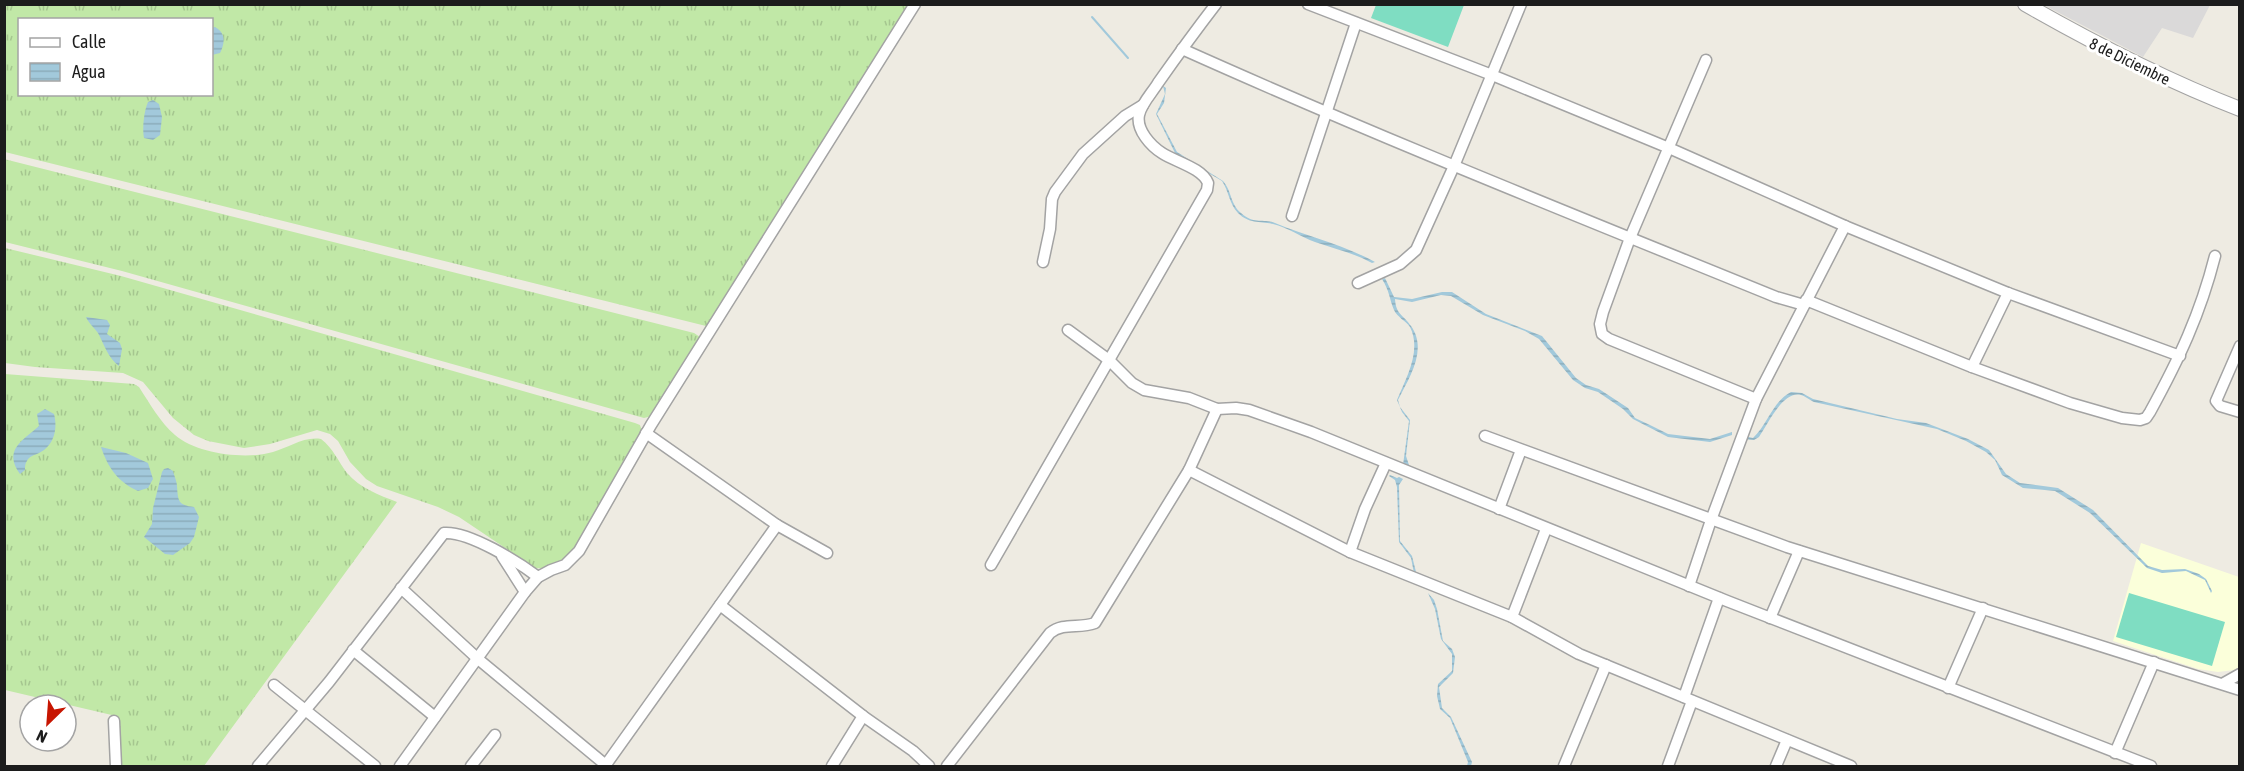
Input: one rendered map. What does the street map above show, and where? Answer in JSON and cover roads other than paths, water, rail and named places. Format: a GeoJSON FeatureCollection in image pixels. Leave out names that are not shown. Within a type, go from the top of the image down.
{"type":"FeatureCollection","features":[{"type":"Feature","properties":{"kind":"street"},"geometry":{"type":"LineString","coordinates":[[400,766],[525,592],[538,577],[565,565],[579,551],[646,433],[915,4]]}},
{"type":"Feature","properties":{"kind":"street"},"geometry":{"type":"LineString","coordinates":[[991,565],[1208,186],[1202,174],[1161,153],[1144,135],[1139,116],[1143,105],[1216,4]]}},
{"type":"Feature","properties":{"kind":"street"},"geometry":{"type":"LineString","coordinates":[[1308,4],[1492,75],[1669,148],[1845,226],[2008,293],[2180,356]]}},
{"type":"Feature","properties":{"kind":"street"},"geometry":{"type":"LineString","coordinates":[[1358,283],[1400,264],[1416,250],[1454,166],[1521,4]]}},
{"type":"Feature","properties":{"kind":"street","name":"8 de Diciembre"},"geometry":{"type":"LineString","coordinates":[[2025,4],[2082,37],[2150,71],[2240,109]]}},
{"type":"Feature","properties":{"kind":"street"},"geometry":{"type":"LineString","coordinates":[[1292,216],[1356,23]]}},
{"type":"Feature","properties":{"kind":"street"},"geometry":{"type":"LineString","coordinates":[[1182,49],[1326,114],[1776,297],[1805,302],[2070,403],[2122,418],[2140,420],[2146,418],[2150,412],[2180,356],[2205,297],[2215,256]]}},
{"type":"Feature","properties":{"kind":"street"},"geometry":{"type":"LineString","coordinates":[[1706,60],[1630,238],[1600,324],[1602,334],[1609,339],[1756,399]]}},
{"type":"Feature","properties":{"kind":"street"},"geometry":{"type":"LineString","coordinates":[[1043,262],[1055,192],[1083,154],[1125,116],[1143,105]]}},
{"type":"Feature","properties":{"kind":"street"},"geometry":{"type":"LineString","coordinates":[[1689,586],[1756,399],[1845,226]]}},
{"type":"Feature","properties":{"kind":"street"},"geometry":{"type":"LineString","coordinates":[[1972,367],[2008,293]]}},
{"type":"Feature","properties":{"kind":"street"},"geometry":{"type":"LineString","coordinates":[[1068,330],[1109,360],[1132,383],[1144,390],[1189,398],[1217,409],[1249,410],[1311,432],[1719,598],[2151,766]]}},
{"type":"Feature","properties":{"kind":"street"},"geometry":{"type":"LineString","coordinates":[[2240,346],[2216,401],[2220,406],[2240,412]]}},
{"type":"Feature","properties":{"kind":"street"},"geometry":{"type":"LineString","coordinates":[[946,766],[1050,633],[1068,625],[1086,627],[1095,624],[1189,470],[1217,409]]}},
{"type":"Feature","properties":{"kind":"street"},"geometry":{"type":"LineString","coordinates":[[646,433],[777,525],[827,553]]}},
{"type":"Feature","properties":{"kind":"street"},"geometry":{"type":"LineString","coordinates":[[1485,436],[1799,551],[2224,683],[2240,690]]}},
{"type":"Feature","properties":{"kind":"street"},"geometry":{"type":"LineString","coordinates":[[1499,509],[1521,450]]}},
{"type":"Feature","properties":{"kind":"street"},"geometry":{"type":"LineString","coordinates":[[1350,552],[1365,509],[1386,463]]}},
{"type":"Feature","properties":{"kind":"street"},"geometry":{"type":"LineString","coordinates":[[1189,470],[1350,552],[1512,617],[1579,654],[1851,766]]}},
{"type":"Feature","properties":{"kind":"street"},"geometry":{"type":"LineString","coordinates":[[401,588],[478,659],[606,766],[777,525]]}},
{"type":"Feature","properties":{"kind":"street"},"geometry":{"type":"LineString","coordinates":[[1512,617],[1546,529]]}},
{"type":"Feature","properties":{"kind":"street"},"geometry":{"type":"LineString","coordinates":[[258,766],[353,650],[444,533],[455,532],[464,535],[521,565],[538,577]]}},
{"type":"Feature","properties":{"kind":"street"},"geometry":{"type":"LineString","coordinates":[[1770,618],[1799,551]]}},
{"type":"Feature","properties":{"kind":"street"},"geometry":{"type":"LineString","coordinates":[[502,556],[525,592]]}},
{"type":"Feature","properties":{"kind":"street"},"geometry":{"type":"LineString","coordinates":[[1668,766],[1719,598]]}},
{"type":"Feature","properties":{"kind":"street"},"geometry":{"type":"LineString","coordinates":[[720,605],[864,716],[914,751],[929,766]]}},
{"type":"Feature","properties":{"kind":"street"},"geometry":{"type":"LineString","coordinates":[[1948,688],[1983,609]]}},
{"type":"Feature","properties":{"kind":"street"},"geometry":{"type":"LineString","coordinates":[[353,650],[435,717]]}},
{"type":"Feature","properties":{"kind":"street"},"geometry":{"type":"LineString","coordinates":[[2115,753],[2154,662]]}},
{"type":"Feature","properties":{"kind":"street"},"geometry":{"type":"LineString","coordinates":[[1564,766],[1606,665]]}},
{"type":"Feature","properties":{"kind":"street"},"geometry":{"type":"LineString","coordinates":[[2224,683],[2240,674]]}},
{"type":"Feature","properties":{"kind":"street"},"geometry":{"type":"LineString","coordinates":[[274,685],[375,766]]}},
{"type":"Feature","properties":{"kind":"street"},"geometry":{"type":"LineString","coordinates":[[832,766],[864,716]]}},
{"type":"Feature","properties":{"kind":"street"},"geometry":{"type":"LineString","coordinates":[[114,721],[116,766]]}},
{"type":"Feature","properties":{"kind":"street"},"geometry":{"type":"LineString","coordinates":[[471,766],[495,735]]}},
{"type":"Feature","properties":{"kind":"street"},"geometry":{"type":"LineString","coordinates":[[1776,766],[1787,740]]}},
{"type":"Feature","properties":{"kind":"water"},"geometry":{"type":"Polygon","coordinates":[[[213,28],[219,29],[224,42],[220,53],[213,55],[213,28]]]}},
{"type":"Feature","properties":{"kind":"water"},"geometry":{"type":"Polygon","coordinates":[[[1163,86],[1166,88],[1164,103],[1157,114],[1177,152],[1223,181],[1241,213],[1250,219],[1275,223],[1338,245],[1375,262],[1372,263],[1315,242],[1278,225],[1250,221],[1242,217],[1233,206],[1222,181],[1175,153],[1156,114],[1165,94],[1163,86]]]}},
{"type":"Feature","properties":{"kind":"water"},"geometry":{"type":"Polygon","coordinates":[[[153,100],[159,104],[162,117],[160,135],[153,140],[144,138],[143,129],[148,102],[153,100]]]}},
{"type":"Feature","properties":{"kind":"water"},"geometry":{"type":"Polygon","coordinates":[[[1385,278],[1394,297],[1412,299],[1452,292],[1486,314],[1542,336],[1576,378],[1586,385],[1599,389],[1628,408],[1635,418],[1668,434],[1710,439],[1732,432],[1732,435],[1710,442],[1668,437],[1633,419],[1623,409],[1598,392],[1585,388],[1573,380],[1539,339],[1525,331],[1483,315],[1451,296],[1441,295],[1412,302],[1395,299],[1400,314],[1411,326],[1416,335],[1418,345],[1415,364],[1398,400],[1400,407],[1410,420],[1406,456],[1410,468],[1403,465],[1409,421],[1402,412],[1397,400],[1414,355],[1414,345],[1410,327],[1394,310],[1382,279],[1385,278]]]}},
{"type":"Feature","properties":{"kind":"water"},"geometry":{"type":"Polygon","coordinates":[[[86,317],[107,320],[110,325],[107,334],[120,343],[122,349],[119,366],[109,355],[98,333],[86,317]]]}},
{"type":"Feature","properties":{"kind":"water"},"geometry":{"type":"Polygon","coordinates":[[[1791,392],[1897,419],[1926,423],[1968,439],[1989,450],[2006,474],[2020,483],[2058,488],[2093,510],[2148,566],[2162,570],[2185,569],[2199,574],[2206,579],[2212,591],[2211,593],[2205,580],[2186,571],[2162,573],[2147,568],[2090,513],[2055,491],[2023,488],[2002,475],[1995,460],[1986,452],[1937,429],[1814,402],[1803,396],[1794,395],[1777,409],[1759,437],[1754,440],[1743,439],[1744,436],[1753,438],[1775,407],[1791,392]]]}},
{"type":"Feature","properties":{"kind":"water"},"geometry":{"type":"Polygon","coordinates":[[[45,409],[54,414],[54,436],[44,450],[29,458],[25,470],[20,474],[15,466],[14,452],[21,441],[39,426],[37,414],[45,409]]]}},
{"type":"Feature","properties":{"kind":"water"},"geometry":{"type":"Polygon","coordinates":[[[101,447],[126,453],[148,463],[153,479],[148,488],[138,491],[119,479],[101,447]]]}},
{"type":"Feature","properties":{"kind":"water"},"geometry":{"type":"Polygon","coordinates":[[[168,468],[173,471],[180,501],[194,507],[199,517],[194,537],[190,543],[173,555],[165,554],[144,537],[152,524],[153,508],[162,472],[168,468]]]}},
{"type":"Feature","properties":{"kind":"water"},"geometry":{"type":"Polygon","coordinates":[[[1390,475],[1403,479],[1399,485],[1400,541],[1412,556],[1416,572],[1510,611],[1414,573],[1411,558],[1399,542],[1397,487],[1390,475]]]}},
{"type":"Feature","properties":{"kind":"water"},"geometry":{"type":"Polygon","coordinates":[[[1428,593],[1437,609],[1443,641],[1452,649],[1455,657],[1453,673],[1439,687],[1442,708],[1451,717],[1472,762],[1471,766],[1467,766],[1468,762],[1450,718],[1440,709],[1437,696],[1438,684],[1452,671],[1452,654],[1441,639],[1435,609],[1428,593]]]}},
{"type":"Feature","properties":{"kind":"waterway"},"geometry":{"type":"LineString","coordinates":[[1092,17],[1128,58]]}}]}
